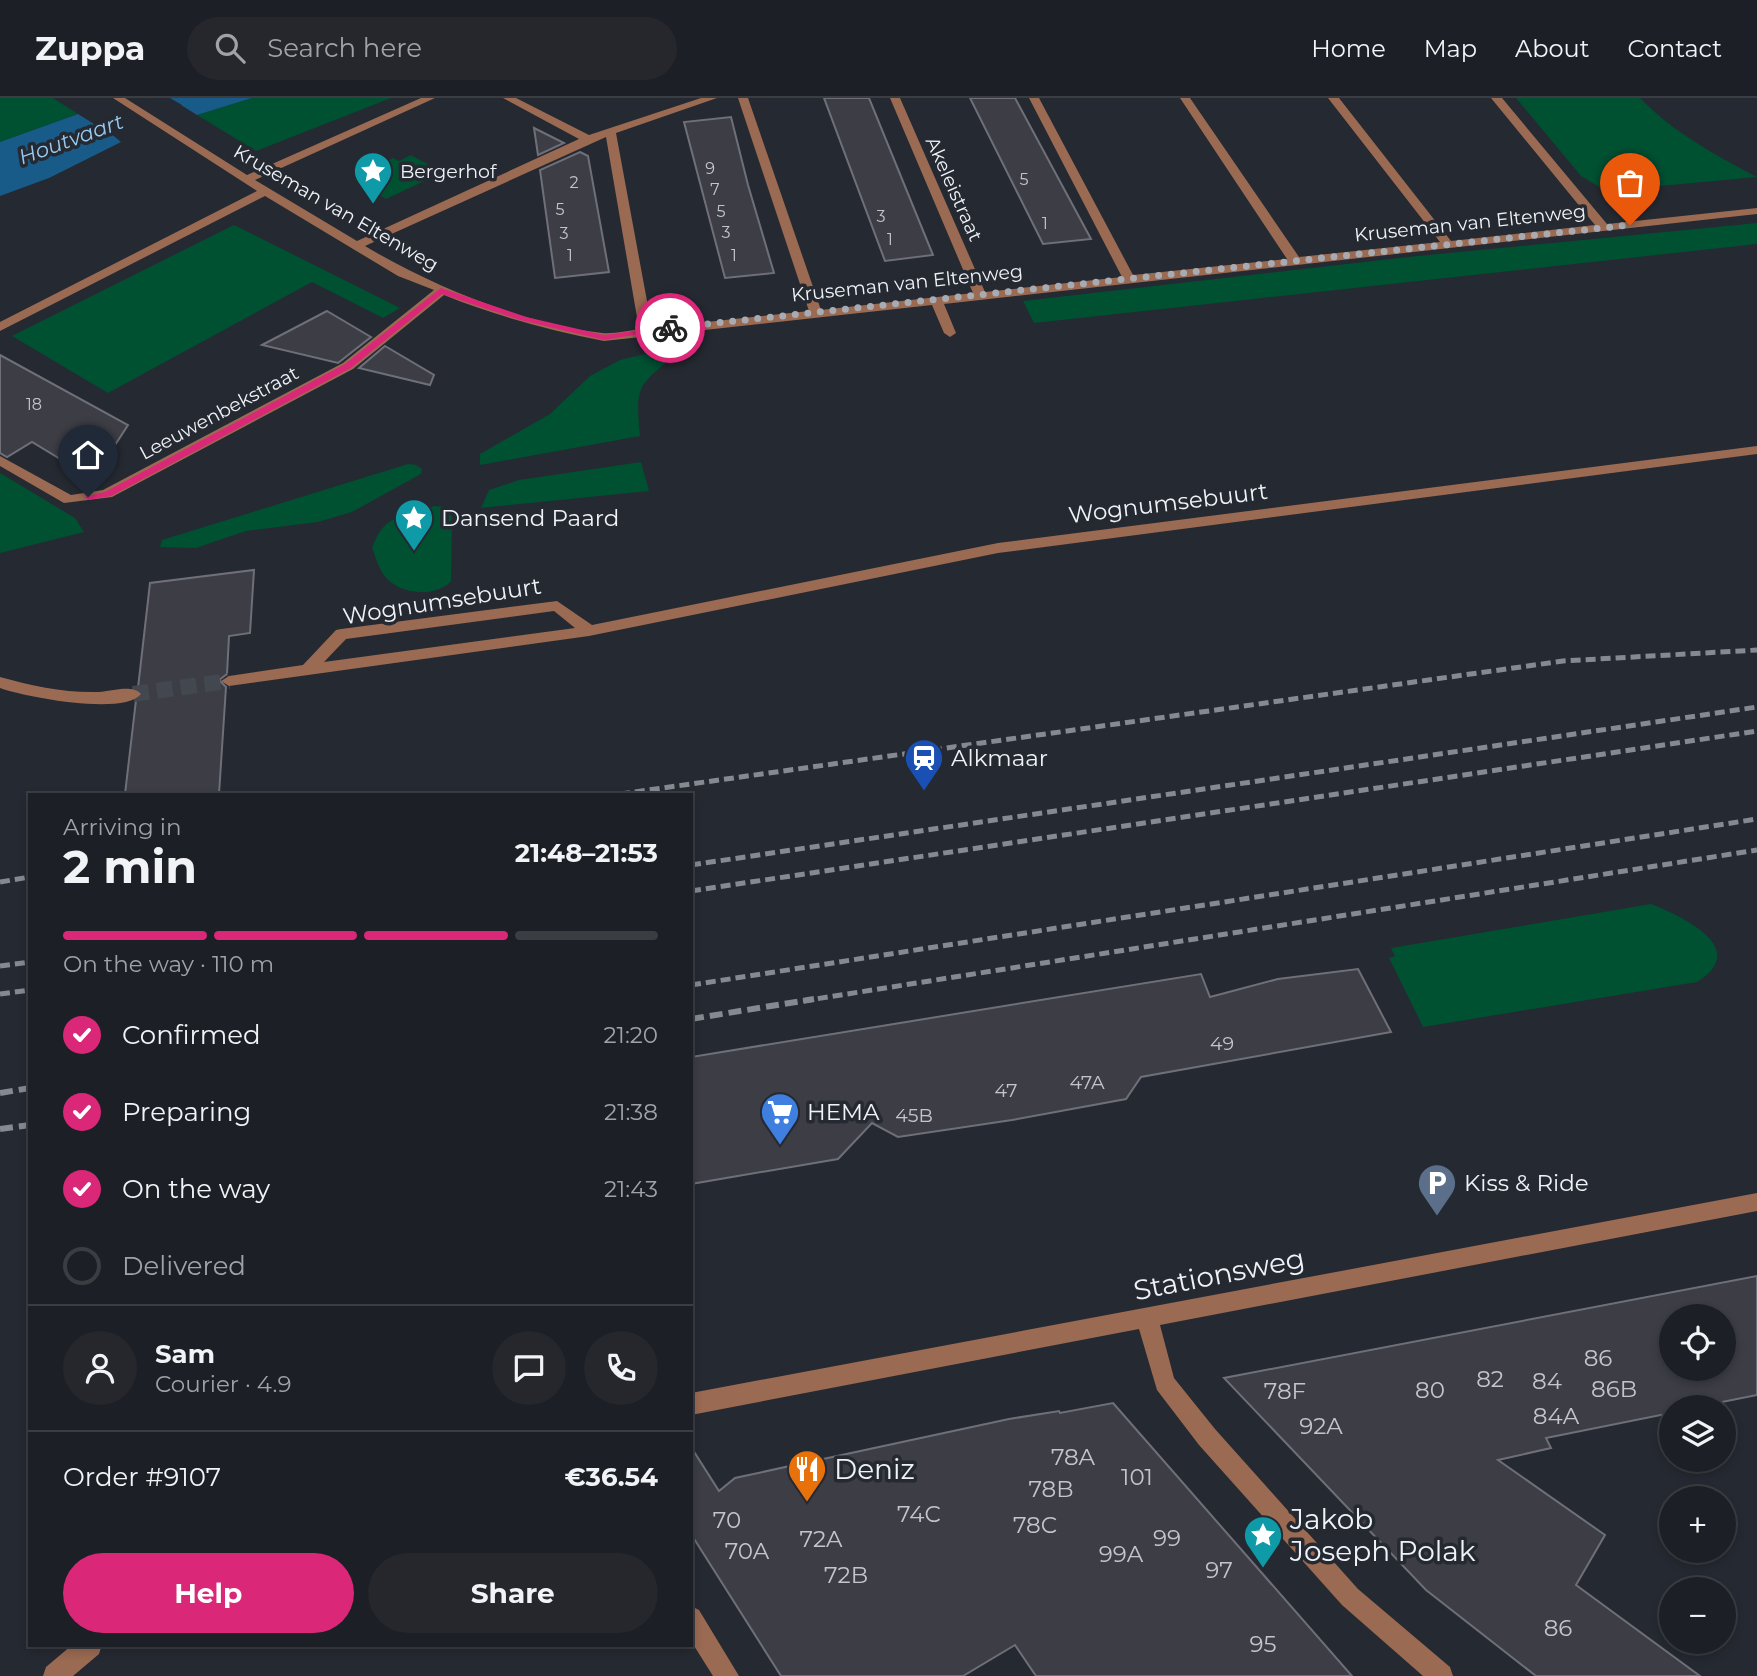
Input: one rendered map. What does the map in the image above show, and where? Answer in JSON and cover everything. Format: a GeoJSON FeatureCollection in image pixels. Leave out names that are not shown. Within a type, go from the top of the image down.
{"type":"FeatureCollection","features":[{"type":"Feature","properties":{"kind":"street","name":"Kruseman van Eltenweg"},"geometry":{"type":"LineString","coordinates":[[118,98],[246,180],[402,272],[441,291],[523,319],[604,338],[936,299],[1757,211]]}},
{"type":"Feature","properties":{"kind":"street"},"geometry":{"type":"LineString","coordinates":[[246,180],[430,98]]}},
{"type":"Feature","properties":{"kind":"street"},"geometry":{"type":"LineString","coordinates":[[508,98],[588,139]]}},
{"type":"Feature","properties":{"kind":"street"},"geometry":{"type":"LineString","coordinates":[[356,246],[588,139],[712,98]]}},
{"type":"Feature","properties":{"kind":"street"},"geometry":{"type":"LineString","coordinates":[[743,98],[816,313]]}},
{"type":"Feature","properties":{"kind":"street","name":"Akeleistraat"},"geometry":{"type":"LineString","coordinates":[[895,98],[980,295]]}},
{"type":"Feature","properties":{"kind":"street"},"geometry":{"type":"LineString","coordinates":[[1034,98],[1129,279]]}},
{"type":"Feature","properties":{"kind":"street"},"geometry":{"type":"LineString","coordinates":[[1185,98],[1295,261]]}},
{"type":"Feature","properties":{"kind":"street"},"geometry":{"type":"LineString","coordinates":[[1333,98],[1448,244]]}},
{"type":"Feature","properties":{"kind":"street"},"geometry":{"type":"LineString","coordinates":[[1496,98],[1604,228]]}},
{"type":"Feature","properties":{"kind":"street"},"geometry":{"type":"LineString","coordinates":[[610,131],[646,331]]}},
{"type":"Feature","properties":{"kind":"street"},"geometry":{"type":"LineString","coordinates":[[0,327],[266,191]]}},
{"type":"Feature","properties":{"kind":"street","name":"Leeuwenbekstraat"},"geometry":{"type":"LineString","coordinates":[[0,460],[69,500],[107,494],[348,366],[441,291]]}},
{"type":"Feature","properties":{"kind":"street"},"geometry":{"type":"LineString","coordinates":[[936,299],[950,333]]}},
{"type":"Feature","properties":{"kind":"street","name":"Wognumsebuurt"},"geometry":{"type":"LineString","coordinates":[[229,681],[589,631],[998,548],[1757,450]]}},
{"type":"Feature","properties":{"kind":"street","name":"Wognumsebuurt"},"geometry":{"type":"LineString","coordinates":[[307,671],[341,634],[557,607],[589,631]]}},
{"type":"Feature","properties":{"kind":"street"},"geometry":{"type":"LineString","coordinates":[[0,682],[50,696],[105,697],[133,694]]}},
{"type":"Feature","properties":{"kind":"street","name":"Stationsweg"},"geometry":{"type":"LineString","coordinates":[[693,1404],[1757,1202]]}},
{"type":"Feature","properties":{"kind":"street"},"geometry":{"type":"LineString","coordinates":[[1147,1318],[1165,1383],[1207,1437],[1350,1597],[1441,1676]]}},
{"type":"Feature","properties":{"kind":"street"},"geometry":{"type":"LineString","coordinates":[[693,1621],[727,1676]]}},
{"type":"Feature","properties":{"kind":"street"},"geometry":{"type":"LineString","coordinates":[[55,1676],[88,1647]]}},
{"type":"Feature","properties":{"kind":"green space"},"geometry":{"type":"Polygon","coordinates":[[[0,98],[53,98],[78,114],[0,142],[0,98]]]}},
{"type":"Feature","properties":{"kind":"green space"},"geometry":{"type":"Polygon","coordinates":[[[252,98],[391,98],[256,151],[197,115],[252,98]]]}},
{"type":"Feature","properties":{"kind":"green space"},"geometry":{"type":"Polygon","coordinates":[[[1516,98],[1640,98],[1681,132],[1757,177],[1606,191],[1581,176],[1516,98]]]}},
{"type":"Feature","properties":{"kind":"green space"},"geometry":{"type":"Polygon","coordinates":[[[411,155],[433,167],[420,173],[429,179],[386,199],[356,182],[366,178],[359,173],[393,158],[399,161],[411,155]]]}},
{"type":"Feature","properties":{"kind":"green space"},"geometry":{"type":"Polygon","coordinates":[[[1757,223],[1757,244],[1034,323],[1023,301],[1408,257],[1757,223]]]}},
{"type":"Feature","properties":{"kind":"green space"},"geometry":{"type":"Polygon","coordinates":[[[234,225],[400,308],[383,318],[312,282],[108,393],[12,336],[234,225]]]}},
{"type":"Feature","properties":{"kind":"green space"},"geometry":{"type":"Polygon","coordinates":[[[649,353],[677,353],[642,387],[638,405],[640,436],[480,465],[480,454],[550,414],[590,376],[620,360],[649,353]]]}},
{"type":"Feature","properties":{"kind":"green space"},"geometry":{"type":"Polygon","coordinates":[[[641,462],[649,491],[481,508],[489,490],[519,480],[641,462]]]}},
{"type":"Feature","properties":{"kind":"green space"},"geometry":{"type":"Polygon","coordinates":[[[408,464],[422,469],[421,474],[352,512],[318,522],[246,531],[196,548],[160,547],[162,540],[408,464]]]}},
{"type":"Feature","properties":{"kind":"green space"},"geometry":{"type":"Polygon","coordinates":[[[0,473],[75,518],[84,532],[0,553],[0,473]]]}},
{"type":"Feature","properties":{"kind":"green space"},"geometry":{"type":"Polygon","coordinates":[[[434,506],[447,507],[452,516],[451,581],[444,587],[426,592],[406,590],[389,581],[383,574],[372,548],[389,522],[434,506]]]}},
{"type":"Feature","properties":{"kind":"green space"},"geometry":{"type":"Polygon","coordinates":[[[1651,904],[1693,925],[1715,946],[1717,957],[1712,969],[1697,982],[1423,1027],[1389,958],[1395,956],[1391,948],[1651,904]]]}},
{"type":"Feature","properties":{"kind":"water","name":"Houtvaart"},"geometry":{"type":"Polygon","coordinates":[[[160,98],[252,98],[197,115],[181,105],[109,132],[121,142],[49,178],[0,196],[0,142],[78,114],[94,124],[160,98]]]}},
{"type":"Feature","properties":{"kind":"pier"},"geometry":{"type":"Polygon","coordinates":[[[159,98],[170,98],[182,105],[109,133],[93,123],[159,98]]]}},
{"type":"Feature","properties":{"kind":"building"},"geometry":{"type":"Polygon","coordinates":[[[824,98],[869,98],[933,255],[885,261],[824,98]]]}},
{"type":"Feature","properties":{"kind":"building"},"geometry":{"type":"Polygon","coordinates":[[[970,98],[1015,98],[1091,239],[1043,244],[970,98]]]}},
{"type":"Feature","properties":{"kind":"building"},"geometry":{"type":"Polygon","coordinates":[[[731,117],[774,273],[725,278],[684,122],[731,117]]]}},
{"type":"Feature","properties":{"kind":"building"},"geometry":{"type":"Polygon","coordinates":[[[534,128],[564,143],[538,155],[534,128]]]}},
{"type":"Feature","properties":{"kind":"building"},"geometry":{"type":"Polygon","coordinates":[[[580,152],[588,156],[609,272],[555,278],[540,170],[580,152]]]}},
{"type":"Feature","properties":{"kind":"building"},"geometry":{"type":"Polygon","coordinates":[[[327,311],[371,337],[338,363],[262,345],[327,311]]]}},
{"type":"Feature","properties":{"kind":"building"},"geometry":{"type":"Polygon","coordinates":[[[385,346],[434,375],[430,385],[359,368],[385,346]]]}},
{"type":"Feature","properties":{"kind":"building"},"geometry":{"type":"Polygon","coordinates":[[[0,355],[128,425],[93,479],[32,442],[7,457],[0,453],[0,355]]]}},
{"type":"Feature","properties":{"kind":"building"},"geometry":{"type":"Polygon","coordinates":[[[254,570],[250,633],[229,636],[227,674],[219,680],[226,687],[219,793],[125,793],[136,700],[144,694],[138,688],[150,583],[254,570]]]}},
{"type":"Feature","properties":{"kind":"building"},"geometry":{"type":"Polygon","coordinates":[[[1358,969],[1391,1032],[1141,1077],[1126,1099],[1012,1120],[898,1137],[872,1123],[838,1159],[693,1184],[693,1057],[1201,974],[1210,997],[1278,979],[1358,969]]]}},
{"type":"Feature","properties":{"kind":"building"},"geometry":{"type":"Polygon","coordinates":[[[1757,1276],[1757,1395],[1736,1399],[1736,1395],[1659,1395],[1659,1415],[1546,1438],[1551,1448],[1498,1460],[1605,1535],[1576,1585],[1659,1646],[1659,1654],[1670,1654],[1700,1676],[1536,1676],[1426,1590],[1224,1378],[1757,1276]]]}},
{"type":"Feature","properties":{"kind":"building"},"geometry":{"type":"Polygon","coordinates":[[[1113,1403],[1352,1676],[1036,1676],[1015,1645],[963,1676],[781,1676],[693,1537],[693,1450],[719,1491],[735,1478],[790,1466],[795,1476],[814,1461],[1009,1419],[1059,1411],[1060,1413],[1113,1403]]]}},
{"type":"Feature","properties":{"kind":"tunnel"},"geometry":{"type":"LineString","coordinates":[[133,694],[229,681]]}},
{"type":"Feature","properties":{"kind":"railway"},"geometry":{"type":"LineString","coordinates":[[627,793],[1563,661],[1757,650]]}},
{"type":"Feature","properties":{"kind":"railway"},"geometry":{"type":"LineString","coordinates":[[693,865],[1757,707]]}},
{"type":"Feature","properties":{"kind":"railway"},"geometry":{"type":"LineString","coordinates":[[693,891],[1757,731]]}},
{"type":"Feature","properties":{"kind":"railway"},"geometry":{"type":"LineString","coordinates":[[693,985],[1757,819]]}},
{"type":"Feature","properties":{"kind":"railway"},"geometry":{"type":"LineString","coordinates":[[803,1001],[1757,850]]}},
{"type":"Feature","properties":{"kind":"railway"},"geometry":{"type":"LineString","coordinates":[[0,882],[28,877]]}},
{"type":"Feature","properties":{"kind":"railway"},"geometry":{"type":"LineString","coordinates":[[0,966],[28,962]]}},
{"type":"Feature","properties":{"kind":"railway"},"geometry":{"type":"LineString","coordinates":[[0,994],[28,990]]}},
{"type":"Feature","properties":{"kind":"railway"},"geometry":{"type":"LineString","coordinates":[[693,1019],[814,999]]}},
{"type":"Feature","properties":{"kind":"railway"},"geometry":{"type":"LineString","coordinates":[[0,1093],[28,1088]]}},
{"type":"Feature","properties":{"kind":"railway"},"geometry":{"type":"LineString","coordinates":[[0,1129],[28,1125]]}},
{"type":"Feature","properties":{"kind":"way so far"},"geometry":{"type":"LineString","coordinates":[[670,328],[1630,225]]}},
{"type":"Feature","properties":{"kind":"place","name":"Bergerhof"},"geometry":{"type":"Point","coordinates":[373,205]}},
{"type":"Feature","properties":{"kind":"place","name":"Dansend Paard"},"geometry":{"type":"Point","coordinates":[414,552]}},
{"type":"Feature","properties":{"kind":"place","name":"Alkmaar"},"geometry":{"type":"Point","coordinates":[924,792]}},
{"type":"Feature","properties":{"kind":"place","name":"HEMA"},"geometry":{"type":"Point","coordinates":[780,1146]}},
{"type":"Feature","properties":{"kind":"place","name":"Kiss & Ride"},"geometry":{"type":"Point","coordinates":[1437,1217]}},
{"type":"Feature","properties":{"kind":"place","name":"Deniz"},"geometry":{"type":"Point","coordinates":[807,1503]}},
{"type":"Feature","properties":{"kind":"place","name":"Jakob Joseph Polak"},"geometry":{"type":"Point","coordinates":[1263,1569]}},
{"type":"Feature","properties":{"kind":"route"},"geometry":{"type":"LineString","coordinates":[[88,497],[107,494],[348,366],[441,291],[523,319],[604,338],[670,328]]}}]}
